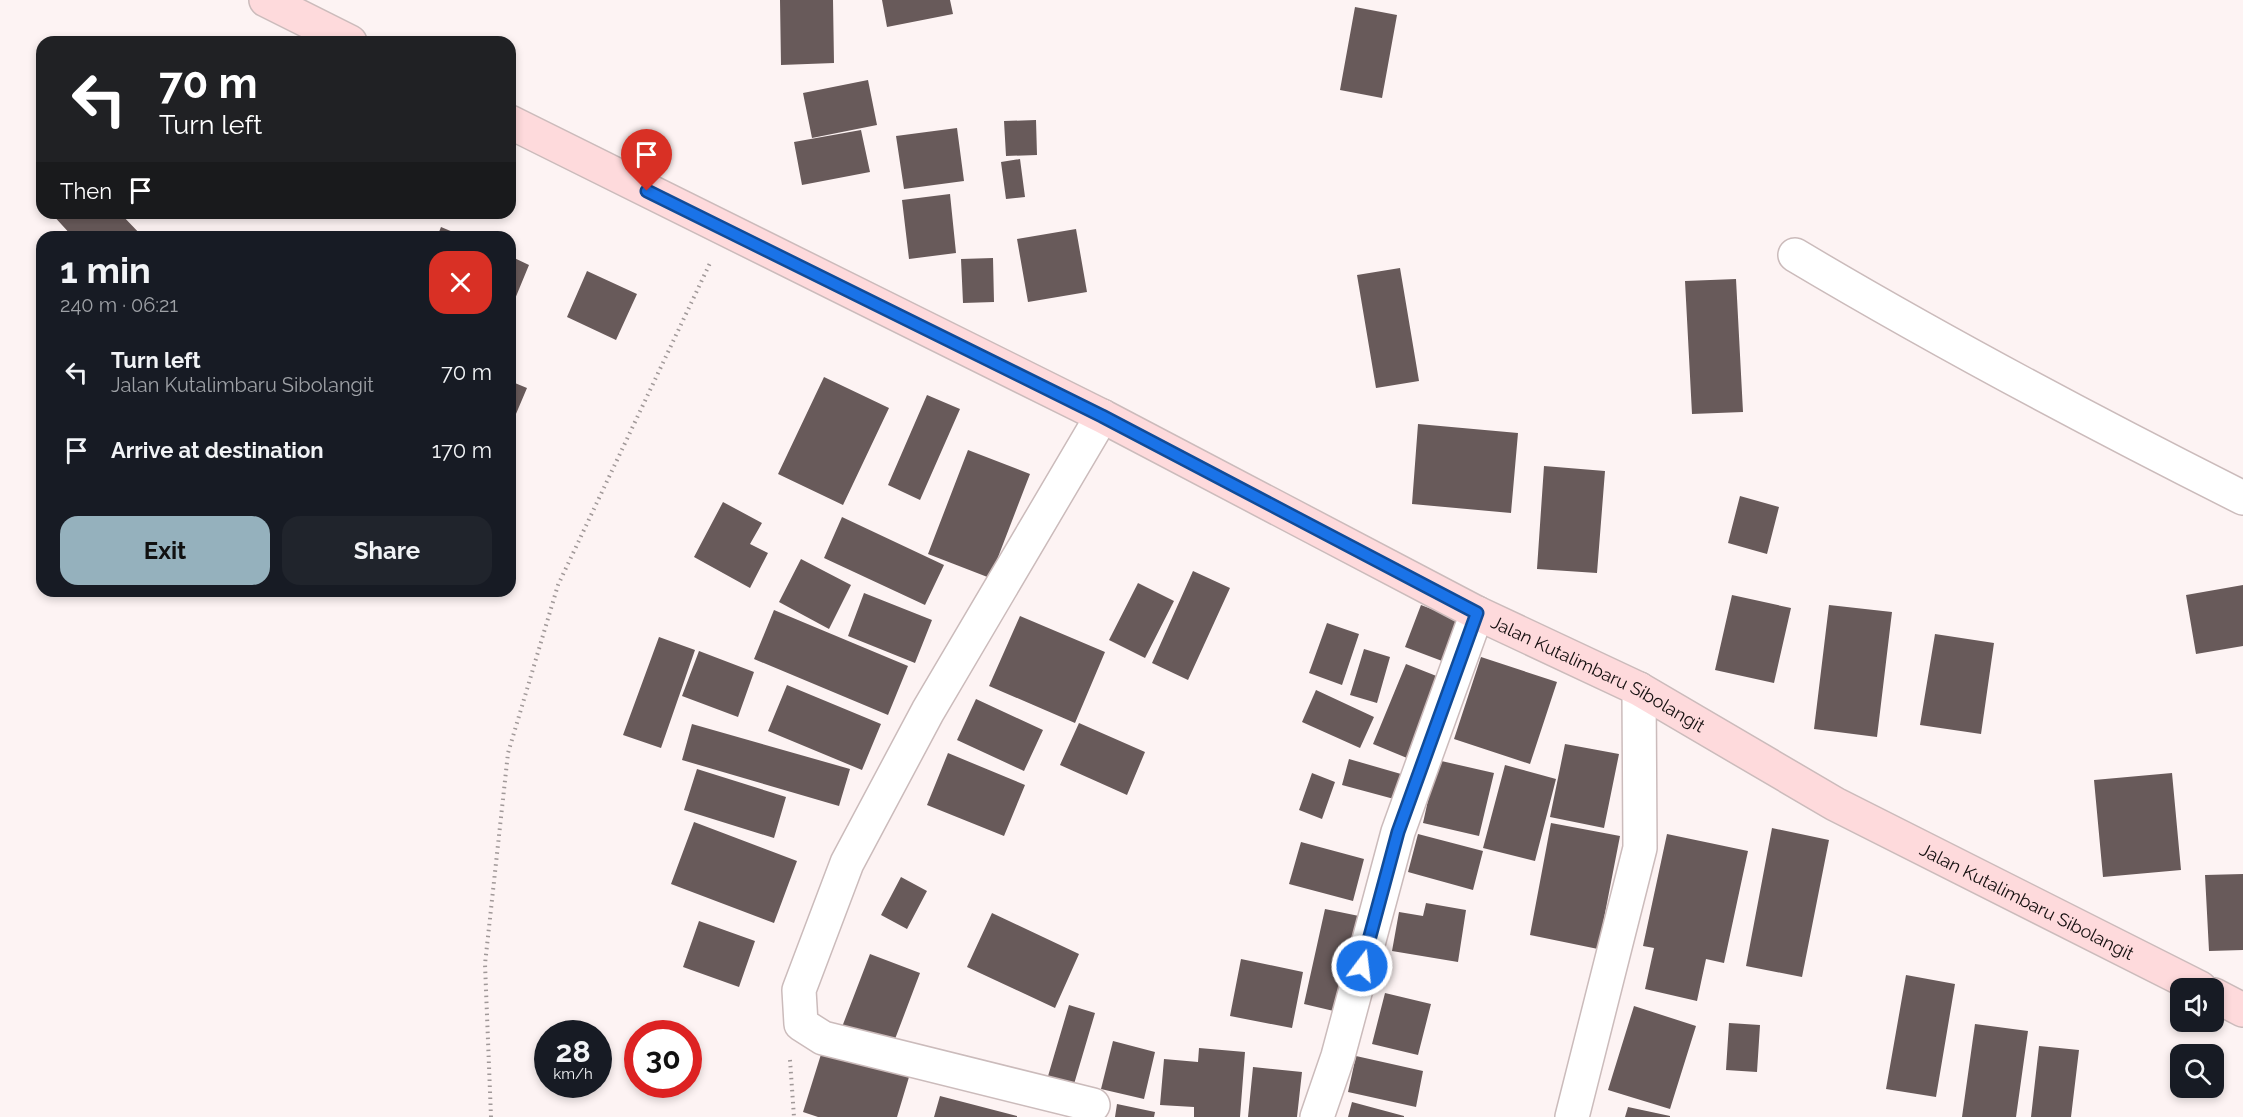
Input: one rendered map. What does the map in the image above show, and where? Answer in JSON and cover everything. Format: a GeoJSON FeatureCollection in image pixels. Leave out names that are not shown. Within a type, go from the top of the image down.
{"type":"FeatureCollection","features":[{"type":"Feature","properties":{"kind":"street"},"geometry":{"type":"LineString","coordinates":[[266,0],[338,36]]}},
{"type":"Feature","properties":{"kind":"street","name":"Jalan Kutalimbaru Sibolangit"},"geometry":{"type":"LineString","coordinates":[[516,125],[1102,416],[1477,613],[1639,689],[1835,804],[2180,978]]}},
{"type":"Feature","properties":{"kind":"street"},"geometry":{"type":"LineString","coordinates":[[1795,255],[1885,308],[2152,452],[2243,498]]}},
{"type":"Feature","properties":{"kind":"street"},"geometry":{"type":"LineString","coordinates":[[1093,1105],[823,1038],[801,1024],[799,990],[847,863],[928,711],[1102,416]]}},
{"type":"Feature","properties":{"kind":"street"},"geometry":{"type":"LineString","coordinates":[[1317,1117],[1338,1056],[1398,832],[1477,613]]}},
{"type":"Feature","properties":{"kind":"street"},"geometry":{"type":"LineString","coordinates":[[1572,1117],[1640,848],[1639,689]]}},
{"type":"Feature","properties":{"kind":"street"},"geometry":{"type":"LineString","coordinates":[[2224,1000],[2243,1010]]}},
{"type":"Feature","properties":{"kind":"path"},"geometry":{"type":"LineString","coordinates":[[491,1117],[485,964],[508,753],[558,585],[725,230]]}},
{"type":"Feature","properties":{"kind":"building"},"geometry":{"type":"Polygon","coordinates":[[[780,0],[833,0],[834,63],[781,65],[780,0]]]}},
{"type":"Feature","properties":{"kind":"building"},"geometry":{"type":"Polygon","coordinates":[[[882,0],[950,0],[953,14],[887,27],[882,0]]]}},
{"type":"Feature","properties":{"kind":"building"},"geometry":{"type":"Polygon","coordinates":[[[1355,7],[1397,15],[1382,98],[1340,90],[1355,7]]]}},
{"type":"Feature","properties":{"kind":"building"},"geometry":{"type":"Polygon","coordinates":[[[868,80],[877,125],[812,138],[803,93],[868,80]]]}},
{"type":"Feature","properties":{"kind":"building"},"geometry":{"type":"Polygon","coordinates":[[[1036,120],[1037,155],[1006,156],[1004,121],[1036,120]]]}},
{"type":"Feature","properties":{"kind":"building"},"geometry":{"type":"Polygon","coordinates":[[[957,128],[964,181],[904,189],[896,136],[957,128]]]}},
{"type":"Feature","properties":{"kind":"building"},"geometry":{"type":"Polygon","coordinates":[[[861,130],[870,172],[802,185],[794,142],[861,130]]]}},
{"type":"Feature","properties":{"kind":"building"},"geometry":{"type":"Polygon","coordinates":[[[1020,159],[1025,197],[1006,199],[1001,162],[1020,159]]]}},
{"type":"Feature","properties":{"kind":"building"},"geometry":{"type":"Polygon","coordinates":[[[950,194],[956,253],[909,259],[902,200],[950,194]]]}},
{"type":"Feature","properties":{"kind":"building"},"geometry":{"type":"Polygon","coordinates":[[[56,219],[126,219],[137,231],[68,231],[56,219]]]}},
{"type":"Feature","properties":{"kind":"building"},"geometry":{"type":"Polygon","coordinates":[[[1076,229],[1087,292],[1028,302],[1017,239],[1076,229]]]}},
{"type":"Feature","properties":{"kind":"building"},"geometry":{"type":"Polygon","coordinates":[[[993,258],[994,302],[963,303],[961,259],[993,258]]]}},
{"type":"Feature","properties":{"kind":"building"},"geometry":{"type":"Polygon","coordinates":[[[516,259],[529,265],[516,296],[516,259]]]}},
{"type":"Feature","properties":{"kind":"building"},"geometry":{"type":"Polygon","coordinates":[[[1400,268],[1419,381],[1376,388],[1357,275],[1400,268]]]}},
{"type":"Feature","properties":{"kind":"building"},"geometry":{"type":"Polygon","coordinates":[[[587,271],[637,294],[616,340],[567,317],[587,271]]]}},
{"type":"Feature","properties":{"kind":"building"},"geometry":{"type":"Polygon","coordinates":[[[1736,279],[1743,412],[1692,414],[1685,281],[1736,279]]]}},
{"type":"Feature","properties":{"kind":"building"},"geometry":{"type":"Polygon","coordinates":[[[824,377],[889,408],[843,505],[778,474],[824,377]]]}},
{"type":"Feature","properties":{"kind":"building"},"geometry":{"type":"Polygon","coordinates":[[[516,383],[527,388],[516,414],[516,383]]]}},
{"type":"Feature","properties":{"kind":"building"},"geometry":{"type":"Polygon","coordinates":[[[927,395],[960,409],[920,500],[888,485],[927,395]]]}},
{"type":"Feature","properties":{"kind":"building"},"geometry":{"type":"Polygon","coordinates":[[[1418,424],[1518,433],[1511,513],[1412,504],[1418,424]]]}},
{"type":"Feature","properties":{"kind":"building"},"geometry":{"type":"Polygon","coordinates":[[[968,450],[1030,474],[990,578],[928,554],[968,450]]]}},
{"type":"Feature","properties":{"kind":"building"},"geometry":{"type":"Polygon","coordinates":[[[1544,466],[1605,471],[1597,573],[1537,569],[1544,466]]]}},
{"type":"Feature","properties":{"kind":"building"},"geometry":{"type":"Polygon","coordinates":[[[1740,496],[1779,507],[1767,554],[1728,543],[1740,496]]]}},
{"type":"Feature","properties":{"kind":"building"},"geometry":{"type":"Polygon","coordinates":[[[723,502],[762,523],[750,544],[768,553],[750,588],[694,557],[723,502]]]}},
{"type":"Feature","properties":{"kind":"building"},"geometry":{"type":"Polygon","coordinates":[[[842,517],[944,565],[925,605],[824,558],[842,517]]]}},
{"type":"Feature","properties":{"kind":"building"},"geometry":{"type":"Polygon","coordinates":[[[801,559],[851,585],[829,629],[779,602],[801,559]]]}},
{"type":"Feature","properties":{"kind":"building"},"geometry":{"type":"Polygon","coordinates":[[[1193,571],[1230,588],[1188,680],[1152,663],[1193,571]]]}},
{"type":"Feature","properties":{"kind":"building"},"geometry":{"type":"Polygon","coordinates":[[[1138,583],[1174,601],[1145,658],[1109,640],[1138,583]]]}},
{"type":"Feature","properties":{"kind":"building"},"geometry":{"type":"Polygon","coordinates":[[[2243,585],[2243,646],[2196,654],[2186,595],[2243,585]]]}},
{"type":"Feature","properties":{"kind":"building"},"geometry":{"type":"Polygon","coordinates":[[[864,593],[932,620],[915,663],[848,636],[864,593]]]}},
{"type":"Feature","properties":{"kind":"building"},"geometry":{"type":"Polygon","coordinates":[[[1732,595],[1791,608],[1774,683],[1715,670],[1732,595]]]}},
{"type":"Feature","properties":{"kind":"building"},"geometry":{"type":"Polygon","coordinates":[[[1421,605],[1465,622],[1450,664],[1405,647],[1421,605]]]}},
{"type":"Feature","properties":{"kind":"building"},"geometry":{"type":"Polygon","coordinates":[[[1829,605],[1892,612],[1877,737],[1814,729],[1829,605]]]}},
{"type":"Feature","properties":{"kind":"building"},"geometry":{"type":"Polygon","coordinates":[[[774,610],[908,666],[888,715],[754,659],[774,610]]]}},
{"type":"Feature","properties":{"kind":"building"},"geometry":{"type":"Polygon","coordinates":[[[1020,616],[1105,652],[1075,723],[989,686],[1020,616]]]}},
{"type":"Feature","properties":{"kind":"building"},"geometry":{"type":"Polygon","coordinates":[[[1327,623],[1359,634],[1342,685],[1309,673],[1327,623]]]}},
{"type":"Feature","properties":{"kind":"building"},"geometry":{"type":"Polygon","coordinates":[[[1935,634],[1994,643],[1981,734],[1920,725],[1935,634]]]}},
{"type":"Feature","properties":{"kind":"building"},"geometry":{"type":"Polygon","coordinates":[[[659,637],[695,650],[661,748],[623,735],[659,637]]]}},
{"type":"Feature","properties":{"kind":"building"},"geometry":{"type":"Polygon","coordinates":[[[1364,649],[1390,657],[1377,703],[1350,695],[1364,649]]]}},
{"type":"Feature","properties":{"kind":"building"},"geometry":{"type":"Polygon","coordinates":[[[699,651],[754,672],[738,717],[682,696],[699,651]]]}},
{"type":"Feature","properties":{"kind":"building"},"geometry":{"type":"Polygon","coordinates":[[[1481,657],[1557,682],[1530,764],[1454,739],[1481,657]]]}},
{"type":"Feature","properties":{"kind":"building"},"geometry":{"type":"Polygon","coordinates":[[[1406,664],[1439,677],[1407,758],[1373,744],[1406,664]]]}},
{"type":"Feature","properties":{"kind":"building"},"geometry":{"type":"Polygon","coordinates":[[[787,685],[881,724],[862,770],[768,731],[787,685]]]}},
{"type":"Feature","properties":{"kind":"building"},"geometry":{"type":"Polygon","coordinates":[[[1316,690],[1374,717],[1360,748],[1302,722],[1316,690]]]}},
{"type":"Feature","properties":{"kind":"building"},"geometry":{"type":"Polygon","coordinates":[[[976,699],[1043,730],[1024,771],[957,740],[976,699]]]}},
{"type":"Feature","properties":{"kind":"building"},"geometry":{"type":"Polygon","coordinates":[[[1079,723],[1145,752],[1127,795],[1060,765],[1079,723]]]}},
{"type":"Feature","properties":{"kind":"building"},"geometry":{"type":"Polygon","coordinates":[[[692,724],[850,769],[839,806],[682,760],[692,724]]]}},
{"type":"Feature","properties":{"kind":"building"},"geometry":{"type":"Polygon","coordinates":[[[1565,744],[1619,754],[1604,828],[1550,817],[1565,744]]]}},
{"type":"Feature","properties":{"kind":"building"},"geometry":{"type":"Polygon","coordinates":[[[948,753],[1025,785],[1004,836],[927,805],[948,753]]]}},
{"type":"Feature","properties":{"kind":"building"},"geometry":{"type":"Polygon","coordinates":[[[1349,759],[1401,774],[1394,799],[1342,785],[1349,759]]]}},
{"type":"Feature","properties":{"kind":"building"},"geometry":{"type":"Polygon","coordinates":[[[1437,760],[1494,773],[1479,836],[1423,823],[1437,760]]]}},
{"type":"Feature","properties":{"kind":"building"},"geometry":{"type":"Polygon","coordinates":[[[1505,765],[1556,779],[1535,861],[1483,848],[1505,765]]]}},
{"type":"Feature","properties":{"kind":"building"},"geometry":{"type":"Polygon","coordinates":[[[697,769],[786,797],[774,838],[684,810],[697,769]]]}},
{"type":"Feature","properties":{"kind":"building"},"geometry":{"type":"Polygon","coordinates":[[[1312,773],[1335,782],[1322,819],[1299,810],[1312,773]]]}},
{"type":"Feature","properties":{"kind":"building"},"geometry":{"type":"Polygon","coordinates":[[[2172,773],[2181,870],[2103,877],[2094,780],[2172,773]]]}},
{"type":"Feature","properties":{"kind":"building"},"geometry":{"type":"Polygon","coordinates":[[[694,822],[797,861],[774,923],[671,884],[694,822]]]}},
{"type":"Feature","properties":{"kind":"building"},"geometry":{"type":"Polygon","coordinates":[[[1551,823],[1620,836],[1598,949],[1530,935],[1551,823]]]}},
{"type":"Feature","properties":{"kind":"building"},"geometry":{"type":"Polygon","coordinates":[[[1772,828],[1829,840],[1802,977],[1746,966],[1772,828]]]}},
{"type":"Feature","properties":{"kind":"building"},"geometry":{"type":"Polygon","coordinates":[[[1418,834],[1483,851],[1473,890],[1408,872],[1418,834]]]}},
{"type":"Feature","properties":{"kind":"building"},"geometry":{"type":"Polygon","coordinates":[[[1667,834],[1748,851],[1724,963],[1706,959],[1697,1001],[1645,989],[1654,948],[1643,946],[1667,834]]]}},
{"type":"Feature","properties":{"kind":"building"},"geometry":{"type":"Polygon","coordinates":[[[1301,842],[1364,859],[1353,901],[1289,884],[1301,842]]]}},
{"type":"Feature","properties":{"kind":"building"},"geometry":{"type":"Polygon","coordinates":[[[2243,874],[2243,950],[2209,951],[2205,875],[2243,874]]]}},
{"type":"Feature","properties":{"kind":"building"},"geometry":{"type":"Polygon","coordinates":[[[901,877],[927,891],[907,929],[881,915],[901,877]]]}},
{"type":"Feature","properties":{"kind":"building"},"geometry":{"type":"Polygon","coordinates":[[[1426,903],[1466,910],[1458,962],[1392,951],[1399,912],[1423,916],[1426,903]]]}},
{"type":"Feature","properties":{"kind":"building"},"geometry":{"type":"Polygon","coordinates":[[[1325,909],[1359,916],[1338,1012],[1304,1004],[1325,909]]]}},
{"type":"Feature","properties":{"kind":"building"},"geometry":{"type":"Polygon","coordinates":[[[992,913],[1079,954],[1055,1008],[967,967],[992,913]]]}},
{"type":"Feature","properties":{"kind":"building"},"geometry":{"type":"Polygon","coordinates":[[[699,921],[755,941],[739,987],[683,967],[699,921]]]}},
{"type":"Feature","properties":{"kind":"building"},"geometry":{"type":"Polygon","coordinates":[[[870,954],[920,973],[892,1047],[842,1027],[870,954]]]}},
{"type":"Feature","properties":{"kind":"building"},"geometry":{"type":"Polygon","coordinates":[[[1241,959],[1303,972],[1292,1028],[1230,1016],[1241,959]]]}},
{"type":"Feature","properties":{"kind":"building"},"geometry":{"type":"Polygon","coordinates":[[[1906,975],[1955,984],[1936,1097],[1886,1089],[1906,975]]]}},
{"type":"Feature","properties":{"kind":"building"},"geometry":{"type":"Polygon","coordinates":[[[1385,993],[1431,1004],[1418,1055],[1372,1044],[1385,993]]]}},
{"type":"Feature","properties":{"kind":"building"},"geometry":{"type":"Polygon","coordinates":[[[1069,1005],[1095,1013],[1072,1091],[1046,1083],[1069,1005]]]}},
{"type":"Feature","properties":{"kind":"building"},"geometry":{"type":"Polygon","coordinates":[[[1634,1006],[1696,1026],[1670,1109],[1608,1090],[1634,1006]]]}},
{"type":"Feature","properties":{"kind":"building"},"geometry":{"type":"Polygon","coordinates":[[[1729,1023],[1760,1025],[1757,1072],[1726,1070],[1729,1023]]]}},
{"type":"Feature","properties":{"kind":"building"},"geometry":{"type":"Polygon","coordinates":[[[1975,1024],[2028,1031],[2016,1117],[1962,1117],[1975,1024]]]}},
{"type":"Feature","properties":{"kind":"building"},"geometry":{"type":"Polygon","coordinates":[[[1113,1041],[1155,1052],[1144,1099],[1101,1089],[1113,1041]]]}},
{"type":"Feature","properties":{"kind":"building"},"geometry":{"type":"Polygon","coordinates":[[[2039,1046],[2079,1050],[2071,1117],[2031,1117],[2039,1046]]]}},
{"type":"Feature","properties":{"kind":"building"},"geometry":{"type":"Polygon","coordinates":[[[823,1048],[909,1077],[897,1117],[818,1117],[803,1112],[823,1048]]]}},
{"type":"Feature","properties":{"kind":"building"},"geometry":{"type":"Polygon","coordinates":[[[1199,1048],[1245,1052],[1240,1117],[1194,1117],[1194,1107],[1160,1105],[1164,1059],[1198,1062],[1199,1048]]]}},
{"type":"Feature","properties":{"kind":"building"},"geometry":{"type":"Polygon","coordinates":[[[1356,1056],[1423,1071],[1416,1107],[1348,1092],[1356,1056]]]}},
{"type":"Feature","properties":{"kind":"building"},"geometry":{"type":"Polygon","coordinates":[[[1253,1067],[1302,1072],[1297,1117],[1248,1117],[1253,1067]]]}},
{"type":"Feature","properties":{"kind":"building"},"geometry":{"type":"Polygon","coordinates":[[[940,1096],[1017,1116],[1017,1117],[934,1117],[940,1096]]]}},
{"type":"Feature","properties":{"kind":"building"},"geometry":{"type":"Polygon","coordinates":[[[1352,1102],[1404,1116],[1404,1117],[1348,1117],[1352,1102]]]}},
{"type":"Feature","properties":{"kind":"building"},"geometry":{"type":"Polygon","coordinates":[[[1117,1104],[1155,1112],[1154,1117],[1115,1117],[1117,1104]]]}},
{"type":"Feature","properties":{"kind":"building"},"geometry":{"type":"Polygon","coordinates":[[[1628,1107],[1670,1116],[1670,1117],[1625,1117],[1628,1107]]]}},
{"type":"Feature","properties":{"kind":"route"},"geometry":{"type":"LineString","coordinates":[[647,191],[1102,416],[1477,613],[1398,832],[1362,966]]}}]}
